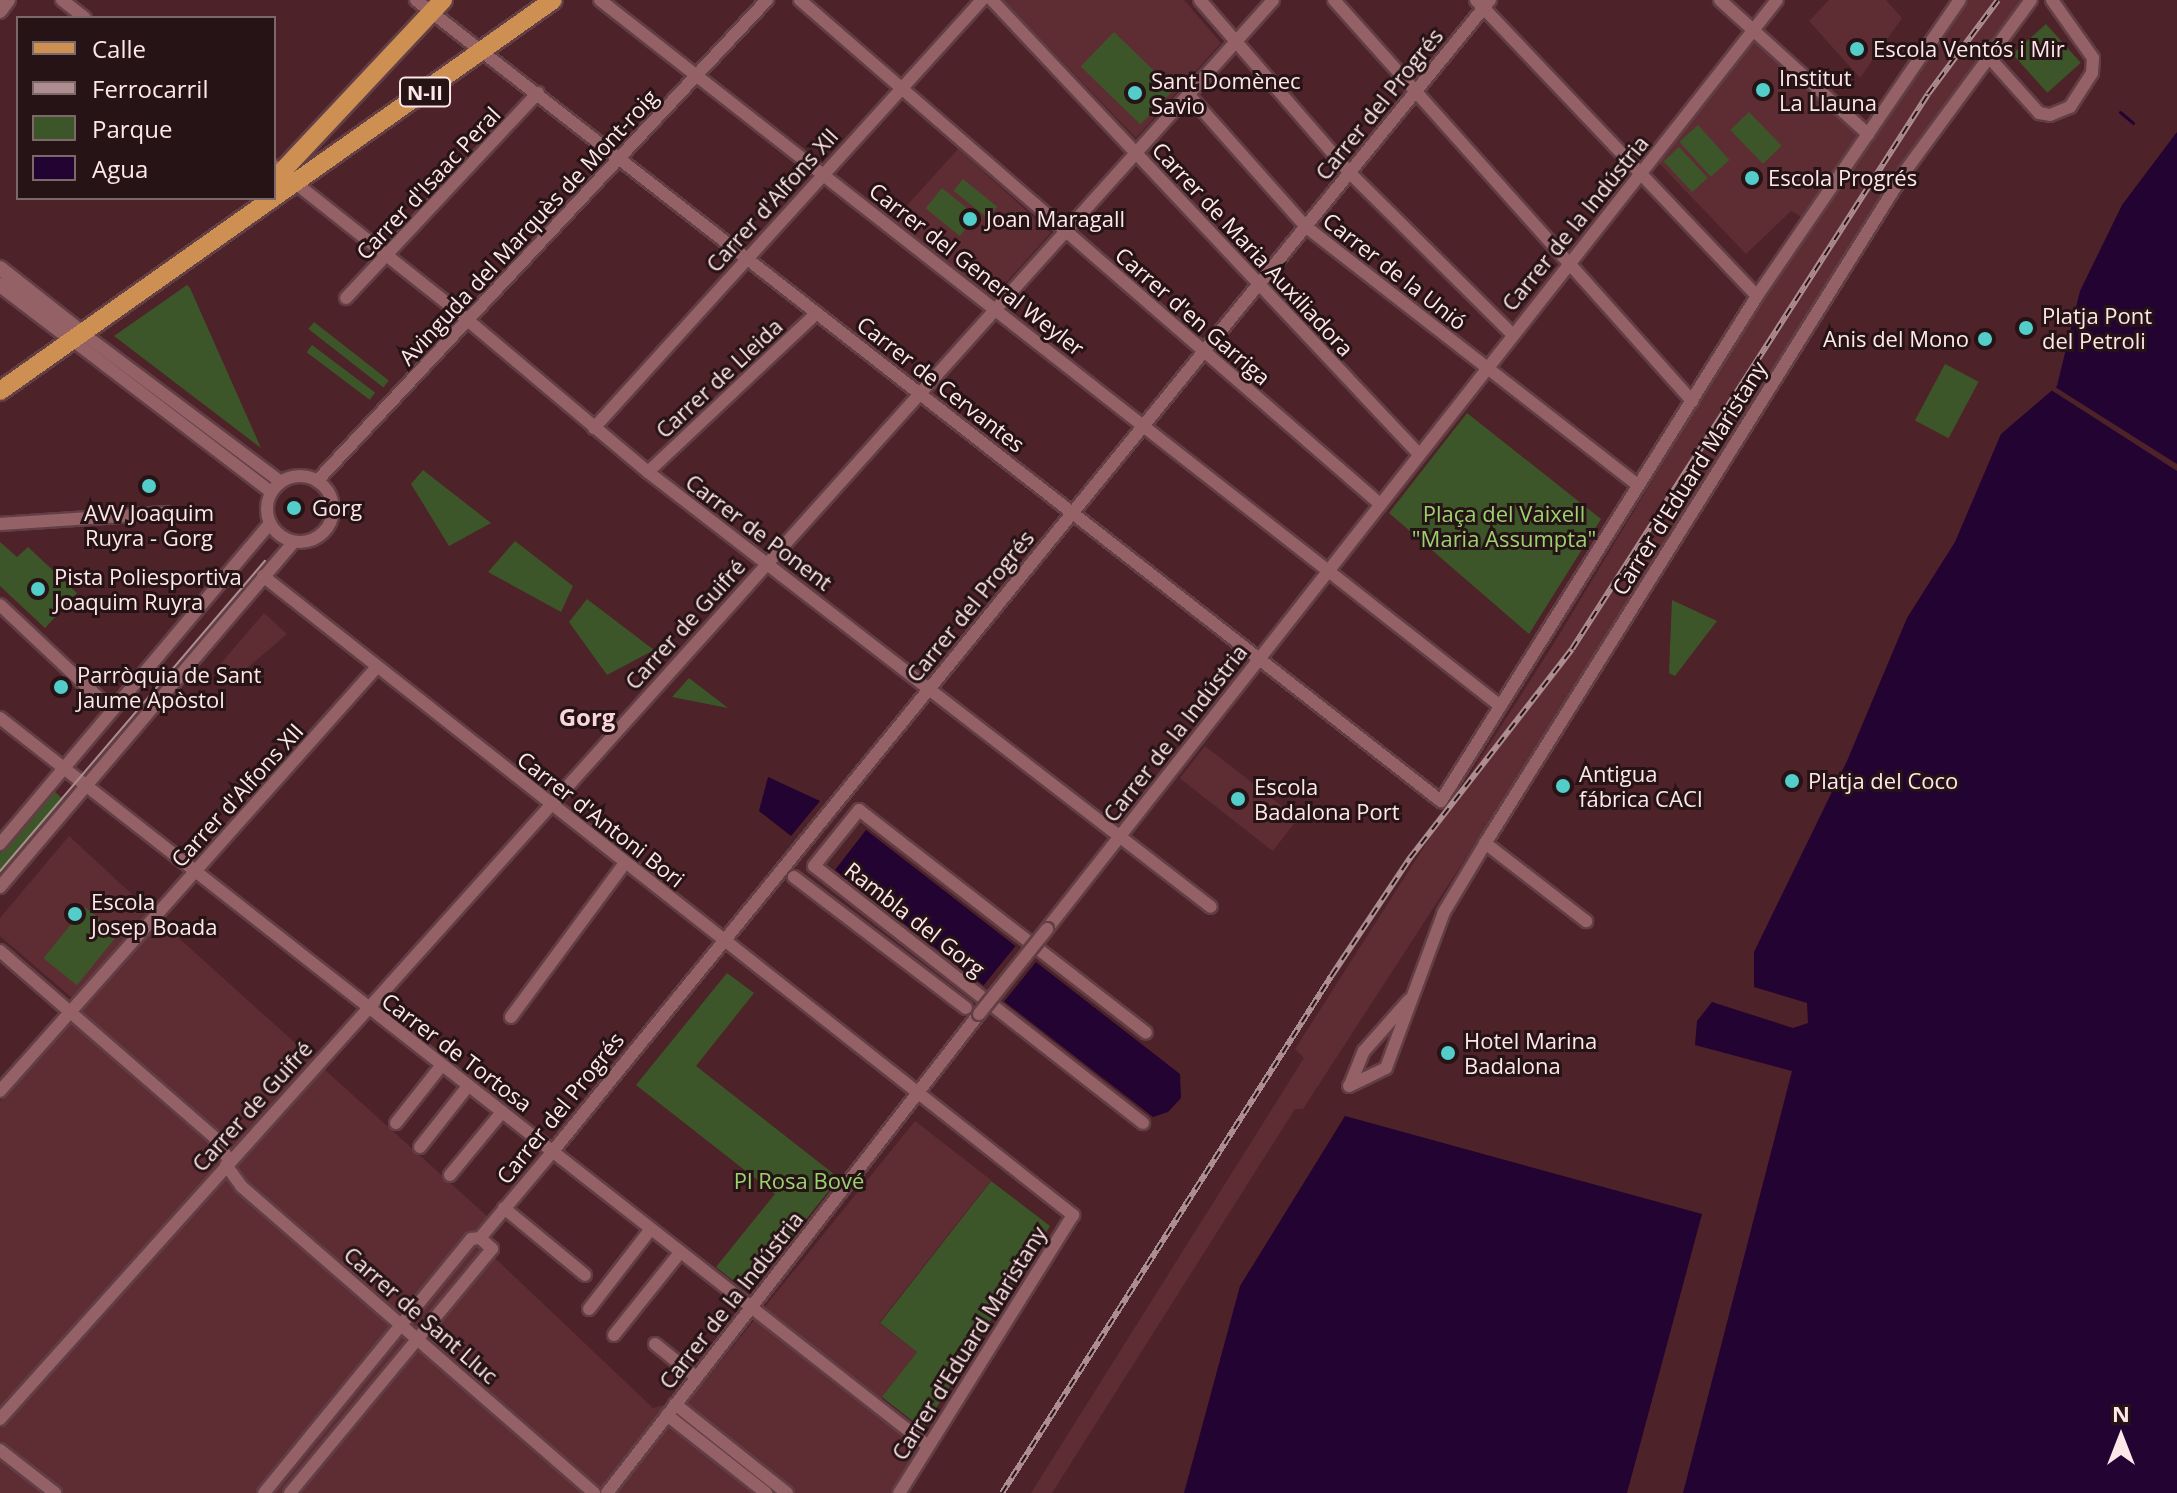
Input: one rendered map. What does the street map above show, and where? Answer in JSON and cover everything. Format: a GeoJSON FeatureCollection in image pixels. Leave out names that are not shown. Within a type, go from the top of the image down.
{"type":"FeatureCollection","features":[{"type":"Feature","properties":{"kind":"main road","name":"N-II"},"geometry":{"type":"LineString","coordinates":[[285,173],[483,51],[553,0]]}},
{"type":"Feature","properties":{"kind":"main road","name":"N-II"},"geometry":{"type":"LineString","coordinates":[[285,173],[438,6]]}},
{"type":"Feature","properties":{"kind":"main road","name":"N-II"},"geometry":{"type":"LineString","coordinates":[[237,222],[256,200]]}},
{"type":"Feature","properties":{"kind":"main road","name":"N-II"},"geometry":{"type":"LineString","coordinates":[[0,391],[237,222],[259,200]]}},
{"type":"Feature","properties":{"kind":"street"},"geometry":{"type":"LineString","coordinates":[[0,11],[8,0]]}},
{"type":"Feature","properties":{"kind":"street"},"geometry":{"type":"LineString","coordinates":[[62,0],[82,16]]}},
{"type":"Feature","properties":{"kind":"street","name":"Carrer de Cervantes"},"geometry":{"type":"LineString","coordinates":[[416,0],[438,6],[483,51],[1441,801]]}},
{"type":"Feature","properties":{"kind":"street","name":"Carrer del General Weyler"},"geometry":{"type":"LineString","coordinates":[[600,0],[997,308],[1499,705]]}},
{"type":"Feature","properties":{"kind":"street","name":"Avinguda del Marquès de Mont-roig"},"geometry":{"type":"LineString","coordinates":[[317,481],[767,0]]}},
{"type":"Feature","properties":{"kind":"street","name":"Carrer d'en Garriga"},"geometry":{"type":"LineString","coordinates":[[800,0],[1380,504]]}},
{"type":"Feature","properties":{"kind":"street","name":"Carrer d'Alfons XII"},"geometry":{"type":"LineString","coordinates":[[594,428],[982,0]]}},
{"type":"Feature","properties":{"kind":"street","name":"Carrer de Maria Auxiliadora"},"geometry":{"type":"LineString","coordinates":[[992,0],[1419,454]]}},
{"type":"Feature","properties":{"kind":"street"},"geometry":{"type":"LineString","coordinates":[[1200,0],[1350,173],[1512,334]]}},
{"type":"Feature","properties":{"kind":"street","name":"Carrer de Guifré"},"geometry":{"type":"LineString","coordinates":[[0,1419],[1273,0]]}},
{"type":"Feature","properties":{"kind":"street"},"geometry":{"type":"LineString","coordinates":[[1334,0],[1692,401]]}},
{"type":"Feature","properties":{"kind":"street"},"geometry":{"type":"LineString","coordinates":[[1720,0],[1868,134]]}},
{"type":"Feature","properties":{"kind":"street","name":"Carrer de la Indústria"},"geometry":{"type":"LineString","coordinates":[[607,1493],[916,1093],[1777,0]]}},
{"type":"Feature","properties":{"kind":"street","name":"Carrer d'Eduard Maristany"},"geometry":{"type":"LineString","coordinates":[[1441,801],[1757,296],[1960,0]]}},
{"type":"Feature","properties":{"kind":"street","name":"Carrer d'Eduard Maristany"},"geometry":{"type":"LineString","coordinates":[[1389,1060],[1444,912],[1485,843],[1906,170],[1987,55],[2031,0]]}},
{"type":"Feature","properties":{"kind":"street"},"geometry":{"type":"LineString","coordinates":[[1987,55],[2039,113],[2050,115],[2070,107],[2094,63],[2052,0]]}},
{"type":"Feature","properties":{"kind":"street"},"geometry":{"type":"LineString","coordinates":[[1483,3],[1757,296]]}},
{"type":"Feature","properties":{"kind":"street","name":"Carrer del Progrés"},"geometry":{"type":"LineString","coordinates":[[264,1493],[471,1239],[480,1238],[553,1151],[1350,173],[1483,3]]}},
{"type":"Feature","properties":{"kind":"street","name":"Carrer d'Isaac Peral"},"geometry":{"type":"LineString","coordinates":[[346,298],[538,93]]}},
{"type":"Feature","properties":{"kind":"street","name":"Carrer de la Unió"},"geometry":{"type":"LineString","coordinates":[[1188,94],[1305,226],[1637,484]]}},
{"type":"Feature","properties":{"kind":"street","name":"Carrer de Ponent"},"geometry":{"type":"LineString","coordinates":[[285,173],[648,472],[1122,833],[1211,907]]}},
{"type":"Feature","properties":{"kind":"street"},"geometry":{"type":"LineString","coordinates":[[0,268],[76,335]]}},
{"type":"Feature","properties":{"kind":"street"},"geometry":{"type":"LineString","coordinates":[[0,285],[76,335],[276,487]]}},
{"type":"Feature","properties":{"kind":"street","name":"Carrer de Lleida"},"geometry":{"type":"LineString","coordinates":[[648,472],[817,313]]}},
{"type":"Feature","properties":{"kind":"street"},"geometry":{"type":"LineString","coordinates":[[0,887],[263,576],[294,542],[316,538],[331,520],[330,497],[317,481],[298,476],[276,487],[266,508],[269,524],[294,542]]}},
{"type":"Feature","properties":{"kind":"street"},"geometry":{"type":"LineString","coordinates":[[0,524],[167,513]]}},
{"type":"Feature","properties":{"kind":"street"},"geometry":{"type":"LineString","coordinates":[[0,844],[269,524]]}},
{"type":"Feature","properties":{"kind":"street","name":"Carrer d'Antoni Bori"},"geometry":{"type":"LineString","coordinates":[[263,576],[1073,1215]]}},
{"type":"Feature","properties":{"kind":"street"},"geometry":{"type":"LineString","coordinates":[[0,605],[112,710]]}},
{"type":"Feature","properties":{"kind":"street","name":"Carrer d'Alfons XII"},"geometry":{"type":"LineString","coordinates":[[0,1091],[376,668]]}},
{"type":"Feature","properties":{"kind":"street","name":"Carrer de Tortosa"},"geometry":{"type":"LineString","coordinates":[[0,718],[367,1009],[553,1151],[750,1311],[928,1446]]}},
{"type":"Feature","properties":{"kind":"street","name":"Rambla del Gorg"},"geometry":{"type":"LineString","coordinates":[[1143,1123],[814,866],[859,810],[1146,1033]]}},
{"type":"Feature","properties":{"kind":"street"},"geometry":{"type":"LineString","coordinates":[[1485,843],[1586,921]]}},
{"type":"Feature","properties":{"kind":"street"},"geometry":{"type":"LineString","coordinates":[[511,1017],[625,863]]}},
{"type":"Feature","properties":{"kind":"street"},"geometry":{"type":"LineString","coordinates":[[794,877],[966,1008]]}},
{"type":"Feature","properties":{"kind":"street","name":"Carrer de Sant Lluc"},"geometry":{"type":"LineString","coordinates":[[0,951],[214,1137],[241,1186],[594,1493]]}},
{"type":"Feature","properties":{"kind":"street","name":"Carrer d'Eduard Maristany"},"geometry":{"type":"LineString","coordinates":[[1369,1045],[1414,994]]}},
{"type":"Feature","properties":{"kind":"street"},"geometry":{"type":"LineString","coordinates":[[1369,1045],[1382,1046],[1389,1060],[1380,1073],[1349,1086],[1369,1045]]}},
{"type":"Feature","properties":{"kind":"street"},"geometry":{"type":"LineString","coordinates":[[1361,1063],[1369,1072],[1380,1073]]}},
{"type":"Feature","properties":{"kind":"street"},"geometry":{"type":"LineString","coordinates":[[396,1123],[441,1066]]}},
{"type":"Feature","properties":{"kind":"street"},"geometry":{"type":"LineString","coordinates":[[420,1147],[468,1086]]}},
{"type":"Feature","properties":{"kind":"street"},"geometry":{"type":"LineString","coordinates":[[450,1175],[502,1112]]}},
{"type":"Feature","properties":{"kind":"street"},"geometry":{"type":"LineString","coordinates":[[504,1208],[585,1275]]}},
{"type":"Feature","properties":{"kind":"street","name":"Carrer d'Eduard Maristany"},"geometry":{"type":"LineString","coordinates":[[899,1493],[1073,1215]]}},
{"type":"Feature","properties":{"kind":"street"},"geometry":{"type":"LineString","coordinates":[[589,1309],[650,1230]]}},
{"type":"Feature","properties":{"kind":"street"},"geometry":{"type":"LineString","coordinates":[[290,1493],[492,1249],[480,1238]]}},
{"type":"Feature","properties":{"kind":"street"},"geometry":{"type":"LineString","coordinates":[[614,1335],[679,1254]]}},
{"type":"Feature","properties":{"kind":"street"},"geometry":{"type":"LineString","coordinates":[[655,1344],[696,1377]]}},
{"type":"Feature","properties":{"kind":"street"},"geometry":{"type":"LineString","coordinates":[[675,1404],[787,1493]]}},
{"type":"Feature","properties":{"kind":"street"},"geometry":{"type":"LineString","coordinates":[[667,1415],[766,1493]]}},
{"type":"Feature","properties":{"kind":"street"},"geometry":{"type":"LineString","coordinates":[[0,1450],[55,1493]]}},
{"type":"Feature","properties":{"kind":"shaded area","name":"Sant Domènec Savio"},"geometry":{"type":"Polygon","coordinates":[[[1003,0],[1184,0],[1221,43],[1136,138],[1003,0]]]}},
{"type":"Feature","properties":{"kind":"shaded area","name":"Escola Ventós i Mir"},"geometry":{"type":"Polygon","coordinates":[[[1829,0],[1886,0],[1902,18],[1860,78],[1809,21],[1829,0]]]}},
{"type":"Feature","properties":{"kind":"shaded area"},"geometry":{"type":"Polygon","coordinates":[[[1963,0],[2020,0],[1801,326],[1480,836],[1303,1109],[1295,1109],[1052,1493],[1031,1493],[1304,1058],[1295,1049],[1556,640],[1765,294],[1963,0]]]}},
{"type":"Feature","properties":{"kind":"shaded area"},"geometry":{"type":"Polygon","coordinates":[[[1754,41],[1859,134],[1805,219],[1791,211],[1746,254],[1659,163],[1754,41]]]}},
{"type":"Feature","properties":{"kind":"shaded area","name":"Joan Maragall"},"geometry":{"type":"Polygon","coordinates":[[[958,149],[1051,233],[987,304],[894,220],[958,149]]]}},
{"type":"Feature","properties":{"kind":"shaded area"},"geometry":{"type":"Polygon","coordinates":[[[264,613],[287,634],[231,682],[217,668],[264,613]]]}},
{"type":"Feature","properties":{"kind":"shaded area","name":"Escola Badalona Port"},"geometry":{"type":"Polygon","coordinates":[[[1205,746],[1298,819],[1273,851],[1180,778],[1205,746]]]}},
{"type":"Feature","properties":{"kind":"shaded area","name":"Escola Josep Boada"},"geometry":{"type":"Polygon","coordinates":[[[69,836],[150,911],[72,998],[0,936],[0,918],[69,836]]]}},
{"type":"Feature","properties":{"kind":"shaded area"},"geometry":{"type":"Polygon","coordinates":[[[161,922],[488,1217],[496,1259],[653,1408],[692,1397],[915,1121],[991,1180],[879,1323],[917,1352],[875,1407],[926,1446],[893,1493],[0,1493],[0,1101],[161,922]]]}},
{"type":"Feature","properties":{"kind":"green space"},"geometry":{"type":"Polygon","coordinates":[[[2046,24],[2081,63],[2047,93],[2013,54],[2046,24]]]}},
{"type":"Feature","properties":{"kind":"green space"},"geometry":{"type":"Polygon","coordinates":[[[1114,32],[1174,90],[1140,124],[1081,67],[1114,32]]]}},
{"type":"Feature","properties":{"kind":"green space"},"geometry":{"type":"Polygon","coordinates":[[[1749,112],[1782,146],[1763,164],[1730,130],[1749,112]]]}},
{"type":"Feature","properties":{"kind":"green space"},"geometry":{"type":"Polygon","coordinates":[[[1698,125],[1729,160],[1711,177],[1679,142],[1698,125]]]}},
{"type":"Feature","properties":{"kind":"green space"},"geometry":{"type":"Polygon","coordinates":[[[1679,147],[1708,178],[1692,192],[1664,161],[1679,147]]]}},
{"type":"Feature","properties":{"kind":"green space"},"geometry":{"type":"Polygon","coordinates":[[[963,179],[997,207],[988,218],[954,191],[963,179]]]}},
{"type":"Feature","properties":{"kind":"green space"},"geometry":{"type":"Polygon","coordinates":[[[942,188],[976,216],[960,236],[926,208],[942,188]]]}},
{"type":"Feature","properties":{"kind":"green space"},"geometry":{"type":"Polygon","coordinates":[[[187,285],[190,288],[261,448],[114,336],[187,285]]]}},
{"type":"Feature","properties":{"kind":"green space"},"geometry":{"type":"Polygon","coordinates":[[[314,322],[389,380],[383,388],[308,329],[314,322]]]}},
{"type":"Feature","properties":{"kind":"green space"},"geometry":{"type":"Polygon","coordinates":[[[312,345],[375,393],[370,400],[307,352],[312,345]]]}},
{"type":"Feature","properties":{"kind":"green space"},"geometry":{"type":"Polygon","coordinates":[[[1945,364],[1979,382],[1949,438],[1915,421],[1945,364]]]}},
{"type":"Feature","properties":{"kind":"green space","name":"Plaça del Vaixell \"Maria Assumpta\""},"geometry":{"type":"Polygon","coordinates":[[[1467,413],[1601,519],[1529,634],[1389,513],[1467,413]]]}},
{"type":"Feature","properties":{"kind":"green space"},"geometry":{"type":"Polygon","coordinates":[[[423,470],[491,523],[449,546],[411,484],[423,470]]]}},
{"type":"Feature","properties":{"kind":"green space"},"geometry":{"type":"Polygon","coordinates":[[[515,541],[573,586],[561,612],[488,572],[515,541]]]}},
{"type":"Feature","properties":{"kind":"green space","name":"Pista Poliesportiva Joaquim Ruyra"},"geometry":{"type":"Polygon","coordinates":[[[0,542],[17,557],[28,547],[77,593],[45,628],[0,586],[0,542]]]}},
{"type":"Feature","properties":{"kind":"green space"},"geometry":{"type":"Polygon","coordinates":[[[587,599],[654,650],[607,675],[569,622],[587,599]]]}},
{"type":"Feature","properties":{"kind":"green space"},"geometry":{"type":"Polygon","coordinates":[[[1672,600],[1717,621],[1675,676],[1669,673],[1672,600]]]}},
{"type":"Feature","properties":{"kind":"green space"},"geometry":{"type":"Polygon","coordinates":[[[689,678],[728,708],[672,697],[689,678]]]}},
{"type":"Feature","properties":{"kind":"green space"},"geometry":{"type":"Polygon","coordinates":[[[53,790],[66,802],[0,880],[0,853],[53,790]]]}},
{"type":"Feature","properties":{"kind":"green space"},"geometry":{"type":"Polygon","coordinates":[[[85,907],[118,934],[77,985],[43,958],[85,907]]]}},
{"type":"Feature","properties":{"kind":"green space","name":"Pl Rosa Bové"},"geometry":{"type":"Polygon","coordinates":[[[727,973],[754,993],[696,1066],[839,1178],[748,1292],[716,1267],[775,1194],[636,1085],[727,973]]]}},
{"type":"Feature","properties":{"kind":"green space"},"geometry":{"type":"Polygon","coordinates":[[[991,1181],[1050,1226],[923,1429],[882,1397],[917,1352],[880,1323],[991,1181]]]}},
{"type":"Feature","properties":{"kind":"water"},"geometry":{"type":"Polygon","coordinates":[[[2177,132],[2177,1493],[1683,1493],[1792,1071],[1695,1045],[1697,1021],[1712,1002],[1793,1028],[1808,1023],[1807,1003],[1754,987],[1754,952],[1847,761],[1907,618],[1955,542],[2001,434],[2057,386],[2080,291],[2122,205],[2177,132]]]}},
{"type":"Feature","properties":{"kind":"water"},"geometry":{"type":"Polygon","coordinates":[[[768,777],[820,801],[791,836],[759,811],[768,777]]]}},
{"type":"Feature","properties":{"kind":"water"},"geometry":{"type":"Polygon","coordinates":[[[866,830],[1180,1074],[1181,1098],[1168,1112],[1153,1117],[835,870],[866,830]]]}},
{"type":"Feature","properties":{"kind":"water"},"geometry":{"type":"Polygon","coordinates":[[[1345,1116],[1702,1214],[1627,1493],[1184,1493],[1240,1286],[1345,1116]]]}},
{"type":"Feature","properties":{"kind":"pier"},"geometry":{"type":"Polygon","coordinates":[[[2052,385],[2177,464],[2177,471],[2048,388],[2052,385]]]}},
{"type":"Feature","properties":{"kind":"pier"},"geometry":{"type":"Polygon","coordinates":[[[1018,943],[1038,959],[1002,1004],[981,988],[1018,943]]]}},
{"type":"Feature","properties":{"kind":"waterway"},"geometry":{"type":"LineString","coordinates":[[2120,112],[2133,123]]}},
{"type":"Feature","properties":{"kind":"tram line"},"geometry":{"type":"LineString","coordinates":[[0,871],[265,561]]}},
{"type":"Feature","properties":{"kind":"railway"},"geometry":{"type":"LineString","coordinates":[[1002,1493],[1410,858],[1572,649],[1928,94],[1998,0]]}},
{"type":"Feature","properties":{"kind":"place","name":"Escola Ventós i Mir"},"geometry":{"type":"Point","coordinates":[1857,49]}},
{"type":"Feature","properties":{"kind":"place","name":"Institut La Llauna"},"geometry":{"type":"Point","coordinates":[1763,90]}},
{"type":"Feature","properties":{"kind":"place","name":"Sant Domènec Savio"},"geometry":{"type":"Point","coordinates":[1135,93]}},
{"type":"Feature","properties":{"kind":"place","name":"Escola Progrés"},"geometry":{"type":"Point","coordinates":[1752,178]}},
{"type":"Feature","properties":{"kind":"place","name":"Joan Maragall"},"geometry":{"type":"Point","coordinates":[970,219]}},
{"type":"Feature","properties":{"kind":"place","name":"Platja Pont del Petroli"},"geometry":{"type":"Point","coordinates":[2026,328]}},
{"type":"Feature","properties":{"kind":"place","name":"Anis del Mono"},"geometry":{"type":"Point","coordinates":[1985,339]}},
{"type":"Feature","properties":{"kind":"place","name":"AVV Joaquim Ruyra - Gorg"},"geometry":{"type":"Point","coordinates":[149,486]}},
{"type":"Feature","properties":{"kind":"place","name":"Gorg"},"geometry":{"type":"Point","coordinates":[294,508]}},
{"type":"Feature","properties":{"kind":"place","name":"Pista Poliesportiva Joaquim Ruyra"},"geometry":{"type":"Point","coordinates":[38,589]}},
{"type":"Feature","properties":{"kind":"place","name":"Parròquia de Sant Jaume Apòstol"},"geometry":{"type":"Point","coordinates":[61,687]}},
{"type":"Feature","properties":{"kind":"place","name":"Platja del Coco"},"geometry":{"type":"Point","coordinates":[1792,781]}},
{"type":"Feature","properties":{"kind":"place","name":"Antigua fábrica CACI"},"geometry":{"type":"Point","coordinates":[1563,786]}},
{"type":"Feature","properties":{"kind":"place","name":"Escola Badalona Port"},"geometry":{"type":"Point","coordinates":[1238,799]}},
{"type":"Feature","properties":{"kind":"place","name":"Escola Josep Boada"},"geometry":{"type":"Point","coordinates":[75,914]}},
{"type":"Feature","properties":{"kind":"place","name":"Hotel Marina Badalona"},"geometry":{"type":"Point","coordinates":[1448,1053]}},
{"type":"Feature","properties":{"kind":"district","name":"Gorg"},"geometry":{"type":"Point","coordinates":[587,717]}}]}
